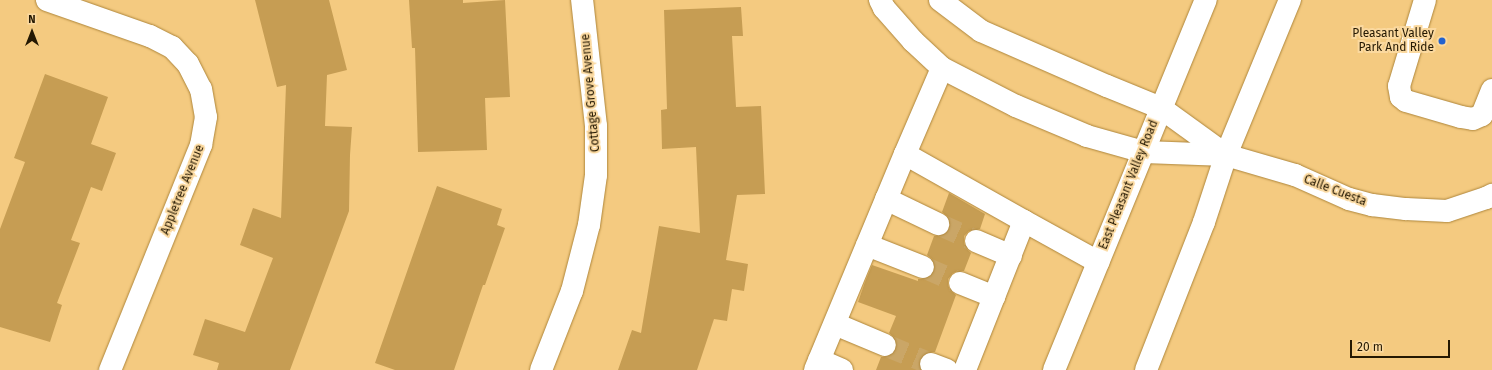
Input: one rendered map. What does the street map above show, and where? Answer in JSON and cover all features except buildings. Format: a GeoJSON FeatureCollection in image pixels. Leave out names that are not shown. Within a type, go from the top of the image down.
{"type":"FeatureCollection","features":[{"type":"Feature","properties":{"kind":"main road","name":"Appletree Avenue"},"geometry":{"type":"LineString","coordinates":[[47,0],[150,36],[172,47],[188,64],[201,89],[206,117],[201,145],[110,370]]}},
{"type":"Feature","properties":{"kind":"main road","name":"Cottage Grove Avenue"},"geometry":{"type":"LineString","coordinates":[[541,370],[572,291],[589,225],[596,175],[596,126],[582,0]]}},
{"type":"Feature","properties":{"kind":"main road"},"geometry":{"type":"LineString","coordinates":[[880,0],[884,8],[913,41],[942,68],[1016,106],[1077,132],[1144,152],[1226,155]]}},
{"type":"Feature","properties":{"kind":"main road"},"geometry":{"type":"LineString","coordinates":[[940,0],[981,31],[1161,108],[1226,155]]}},
{"type":"Feature","properties":{"kind":"main road","name":"East Pleasant Valley Road"},"geometry":{"type":"LineString","coordinates":[[1054,370],[1206,0]]}},
{"type":"Feature","properties":{"kind":"main road"},"geometry":{"type":"LineString","coordinates":[[1146,370],[1204,222],[1226,155],[1290,0]]}},
{"type":"Feature","properties":{"kind":"main road"},"geometry":{"type":"LineString","coordinates":[[1425,0],[1400,82],[1399,92],[1401,97],[1406,101],[1473,119],[1482,115],[1492,90]]}},
{"type":"Feature","properties":{"kind":"main road"},"geometry":{"type":"LineString","coordinates":[[842,370],[817,365],[942,68]]}},
{"type":"Feature","properties":{"kind":"main road"},"geometry":{"type":"LineString","coordinates":[[905,154],[1098,262]]}},
{"type":"Feature","properties":{"kind":"main road","name":"Calle Cuesta"},"geometry":{"type":"LineString","coordinates":[[1226,155],[1295,175],[1349,199],[1372,205],[1406,209],[1447,210],[1492,195]]}},
{"type":"Feature","properties":{"kind":"main road"},"geometry":{"type":"LineString","coordinates":[[886,199],[938,224]]}},
{"type":"Feature","properties":{"kind":"main road"},"geometry":{"type":"LineString","coordinates":[[965,370],[1024,221]]}},
{"type":"Feature","properties":{"kind":"main road"},"geometry":{"type":"LineString","coordinates":[[976,241],[1010,256]]}},
{"type":"Feature","properties":{"kind":"main road"},"geometry":{"type":"LineString","coordinates":[[867,246],[923,267]]}},
{"type":"Feature","properties":{"kind":"main road"},"geometry":{"type":"LineString","coordinates":[[960,283],[994,297]]}},
{"type":"Feature","properties":{"kind":"main road"},"geometry":{"type":"LineString","coordinates":[[835,324],[885,345]]}},
{"type":"Feature","properties":{"kind":"tunnel"},"geometry":{"type":"LineString","coordinates":[[938,224],[976,241]]}},
{"type":"Feature","properties":{"kind":"tunnel"},"geometry":{"type":"LineString","coordinates":[[923,267],[960,283]]}},
{"type":"Feature","properties":{"kind":"tunnel"},"geometry":{"type":"LineString","coordinates":[[885,345],[931,364]]}},
{"type":"Feature","properties":{"kind":"place","name":"Pleasant Valley Park And Ride"},"geometry":{"type":"Point","coordinates":[1442,41]}}]}
